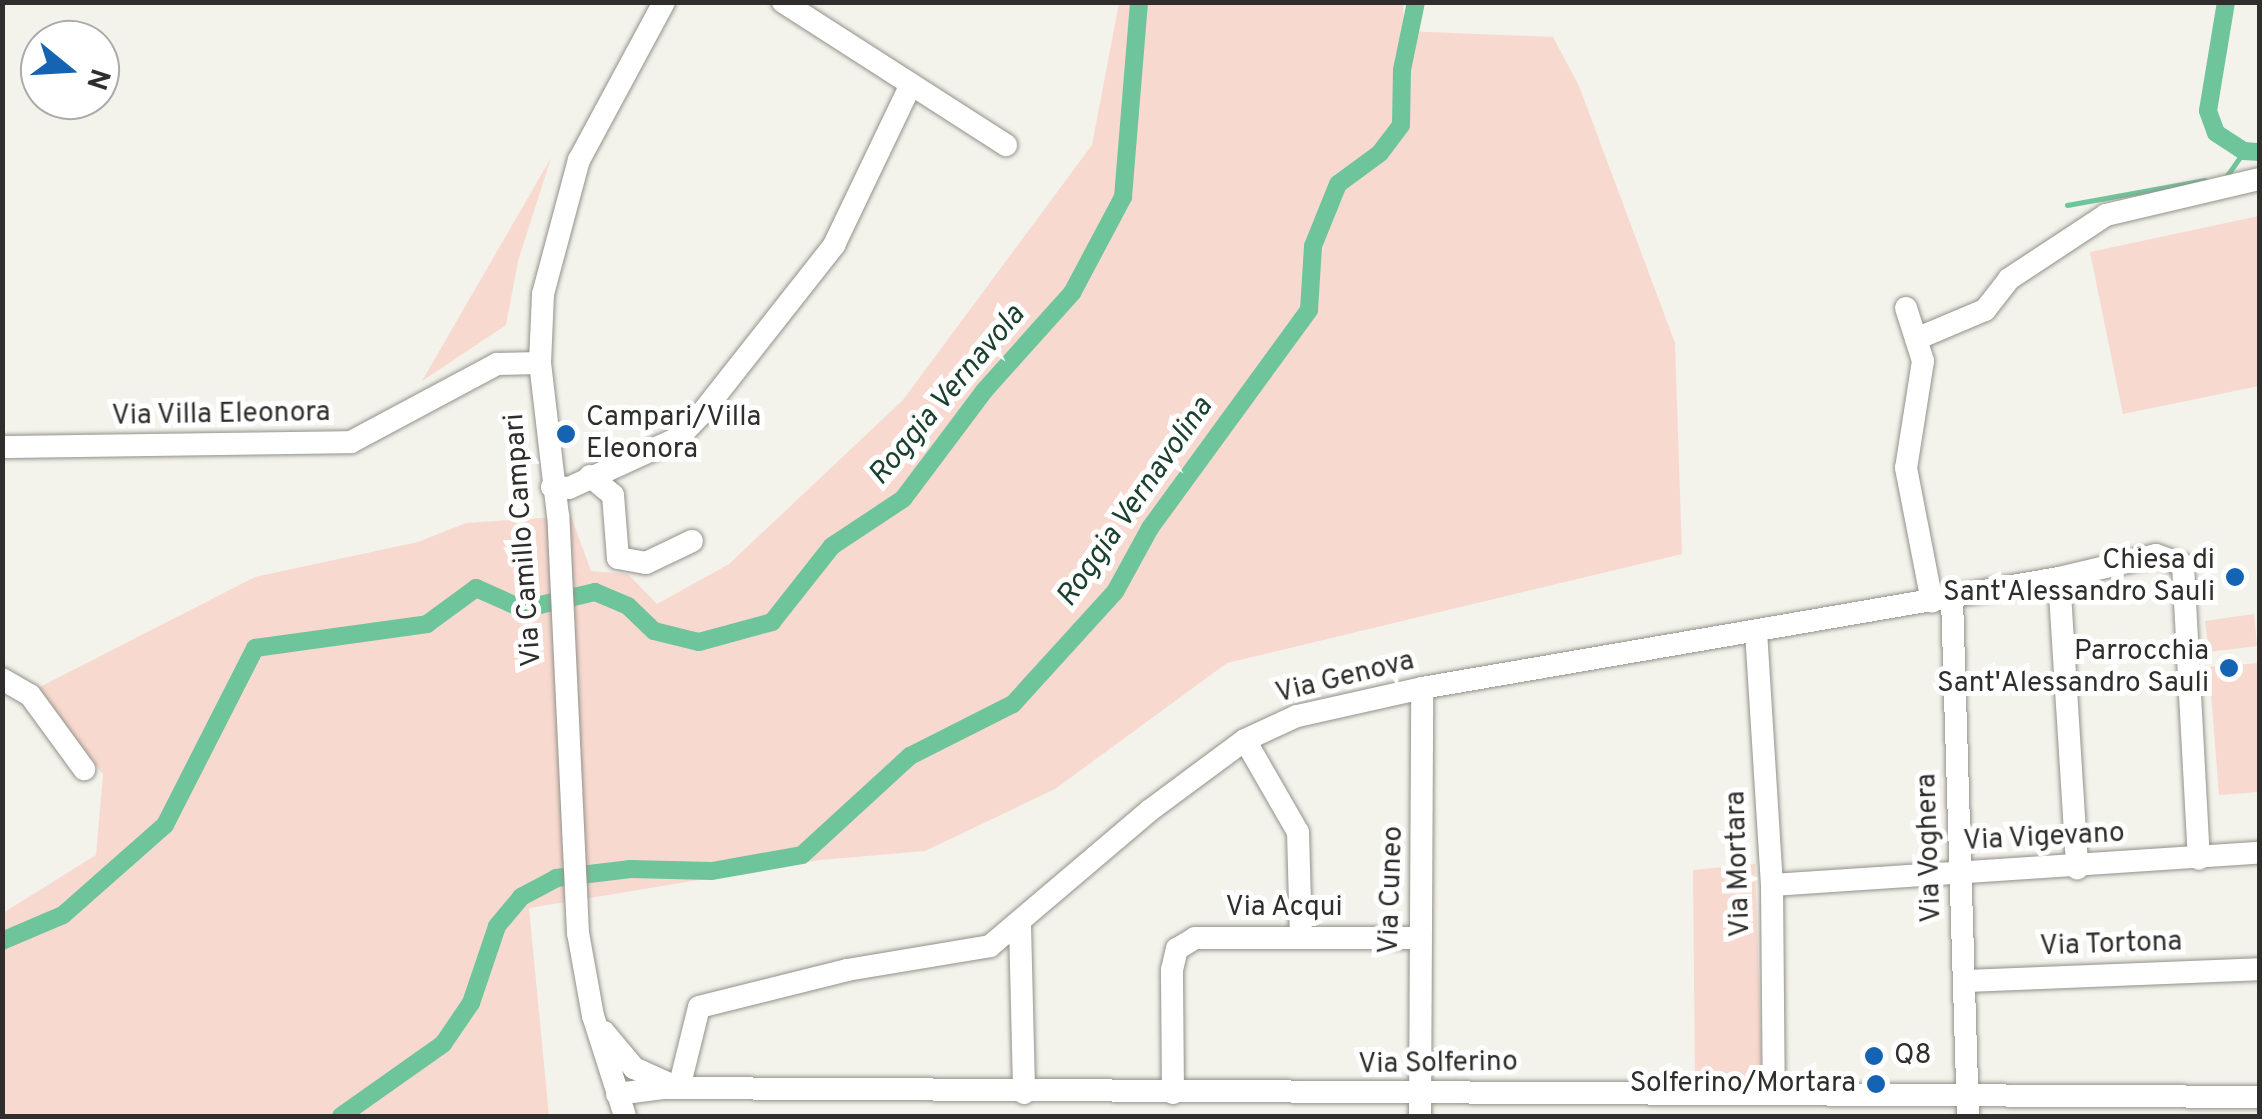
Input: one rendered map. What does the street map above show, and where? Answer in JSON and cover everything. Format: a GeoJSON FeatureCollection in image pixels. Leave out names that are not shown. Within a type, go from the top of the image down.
{"type":"FeatureCollection","features":[{"type":"Feature","properties":{"kind":"street","name":"Via Camillo Campari"},"geometry":{"type":"LineString","coordinates":[[621,1105],[593,1016],[578,933],[558,516],[540,363],[543,294],[579,160],[664,2]]}},
{"type":"Feature","properties":{"kind":"street"},"geometry":{"type":"LineString","coordinates":[[783,2],[1006,145]]}},
{"type":"Feature","properties":{"kind":"street"},"geometry":{"type":"LineString","coordinates":[[552,487],[569,488],[678,438],[702,413],[834,246],[911,84]]}},
{"type":"Feature","properties":{"kind":"street"},"geometry":{"type":"LineString","coordinates":[[1916,339],[1984,310],[2009,279],[2106,215],[2260,180]]}},
{"type":"Feature","properties":{"kind":"street","name":"Via Voghera"},"geometry":{"type":"LineString","coordinates":[[1906,308],[1923,361],[1906,468],[1942,600],[1961,872],[1968,1106]]}},
{"type":"Feature","properties":{"kind":"street","name":"Via Villa Eleonora"},"geometry":{"type":"LineString","coordinates":[[2,447],[351,442],[497,364],[540,363]]}},
{"type":"Feature","properties":{"kind":"street"},"geometry":{"type":"LineString","coordinates":[[590,476],[613,495],[618,558],[646,563],[692,541]]}},
{"type":"Feature","properties":{"kind":"street","name":"Via Genova"},"geometry":{"type":"LineString","coordinates":[[680,1088],[699,1007],[847,970],[990,946],[1020,925],[1148,811],[1245,740],[1298,716],[1422,688],[1942,600],[2156,555],[2182,566],[2199,859]]}},
{"type":"Feature","properties":{"kind":"street"},"geometry":{"type":"LineString","coordinates":[[2059,578],[2077,868]]}},
{"type":"Feature","properties":{"kind":"street","name":"Via Mortara"},"geometry":{"type":"LineString","coordinates":[[1756,631],[1772,885],[1774,1094]]}},
{"type":"Feature","properties":{"kind":"street"},"geometry":{"type":"LineString","coordinates":[[2,679],[30,694],[84,770]]}},
{"type":"Feature","properties":{"kind":"street","name":"Via Cuneo"},"geometry":{"type":"LineString","coordinates":[[1419,1106],[1422,688]]}},
{"type":"Feature","properties":{"kind":"street"},"geometry":{"type":"LineString","coordinates":[[1245,740],[1298,832],[1301,937]]}},
{"type":"Feature","properties":{"kind":"street","name":"Via Vigevano"},"geometry":{"type":"LineString","coordinates":[[1772,885],[2260,854]]}},
{"type":"Feature","properties":{"kind":"street"},"geometry":{"type":"LineString","coordinates":[[1016,1116],[1021,1092],[1020,925]]}},
{"type":"Feature","properties":{"kind":"street","name":"Via Acqui"},"geometry":{"type":"LineString","coordinates":[[1173,1093],[1172,970],[1178,950],[1195,938],[1418,938]]}},
{"type":"Feature","properties":{"kind":"street","name":"Via Tortona"},"geometry":{"type":"LineString","coordinates":[[1965,981],[2260,969]]}},
{"type":"Feature","properties":{"kind":"street"},"geometry":{"type":"LineString","coordinates":[[593,1016],[634,1068],[680,1088]]}},
{"type":"Feature","properties":{"kind":"street","name":"Via Solferino"},"geometry":{"type":"LineString","coordinates":[[621,1105],[680,1088],[1021,1092],[1049,1105],[1173,1093],[1273,1106],[1621,1105],[1774,1094],[1968,1106],[2260,1097]]}},
{"type":"Feature","properties":{"kind":"shaded area"},"geometry":{"type":"Polygon","coordinates":[[[1119,3],[1403,3],[1404,31],[1553,37],[1579,86],[1675,343],[1682,554],[1227,663],[1055,789],[925,851],[820,860],[529,908],[549,1116],[3,1116],[3,913],[96,855],[103,774],[36,689],[255,577],[418,542],[466,523],[571,516],[591,571],[628,574],[657,604],[729,564],[903,400],[1092,145],[1119,3]]]}},
{"type":"Feature","properties":{"kind":"shaded area"},"geometry":{"type":"Polygon","coordinates":[[[551,158],[518,261],[506,325],[422,381],[551,158]]]}},
{"type":"Feature","properties":{"kind":"shaded area"},"geometry":{"type":"Polygon","coordinates":[[[2259,216],[2259,386],[2123,414],[2090,252],[2259,216]]]}},
{"type":"Feature","properties":{"kind":"shaded area"},"geometry":{"type":"Polygon","coordinates":[[[2254,614],[2257,646],[2209,652],[2205,621],[2254,614]]]}},
{"type":"Feature","properties":{"kind":"shaded area"},"geometry":{"type":"Polygon","coordinates":[[[2259,663],[2259,792],[2219,795],[2209,667],[2259,663]]]}},
{"type":"Feature","properties":{"kind":"shaded area"},"geometry":{"type":"Polygon","coordinates":[[[1755,864],[1762,1076],[1695,1077],[1693,870],[1755,864]]]}},
{"type":"Feature","properties":{"kind":"waterway","name":"Roggia Vernavola"},"geometry":{"type":"LineString","coordinates":[[2,941],[63,915],[165,825],[255,648],[427,624],[476,588],[523,609],[595,592],[628,606],[654,631],[699,642],[772,622],[832,546],[903,499],[984,391],[1072,293],[1123,197],[1139,2]]}},
{"type":"Feature","properties":{"kind":"waterway","name":"Roggia Vernavolina"},"geometry":{"type":"LineString","coordinates":[[341,1116],[443,1044],[471,1003],[497,926],[521,897],[556,878],[630,869],[712,871],[802,855],[910,756],[1013,704],[1115,592],[1150,528],[1309,310],[1313,246],[1338,184],[1380,153],[1401,125],[1402,70],[1416,2]]}},
{"type":"Feature","properties":{"kind":"waterway"},"geometry":{"type":"LineString","coordinates":[[2226,2],[2208,111],[2216,133],[2244,151],[2260,152]]}},
{"type":"Feature","properties":{"kind":"waterway"},"geometry":{"type":"LineString","coordinates":[[2226,177],[2244,151]]}},
{"type":"Feature","properties":{"kind":"waterway"},"geometry":{"type":"LineString","coordinates":[[2067,205],[2205,180]]}},
{"type":"Feature","properties":{"kind":"place","name":"Campari/Villa Eleonora"},"geometry":{"type":"Point","coordinates":[566,434]}},
{"type":"Feature","properties":{"kind":"place","name":"Chiesa di Sant'Alessandro Sauli"},"geometry":{"type":"Point","coordinates":[2235,577]}},
{"type":"Feature","properties":{"kind":"place","name":"Parrocchia Sant'Alessandro Sauli"},"geometry":{"type":"Point","coordinates":[2229,668]}},
{"type":"Feature","properties":{"kind":"place","name":"Q8"},"geometry":{"type":"Point","coordinates":[1874,1056]}},
{"type":"Feature","properties":{"kind":"place","name":"Solferino/Mortara"},"geometry":{"type":"Point","coordinates":[1876,1084]}}]}
